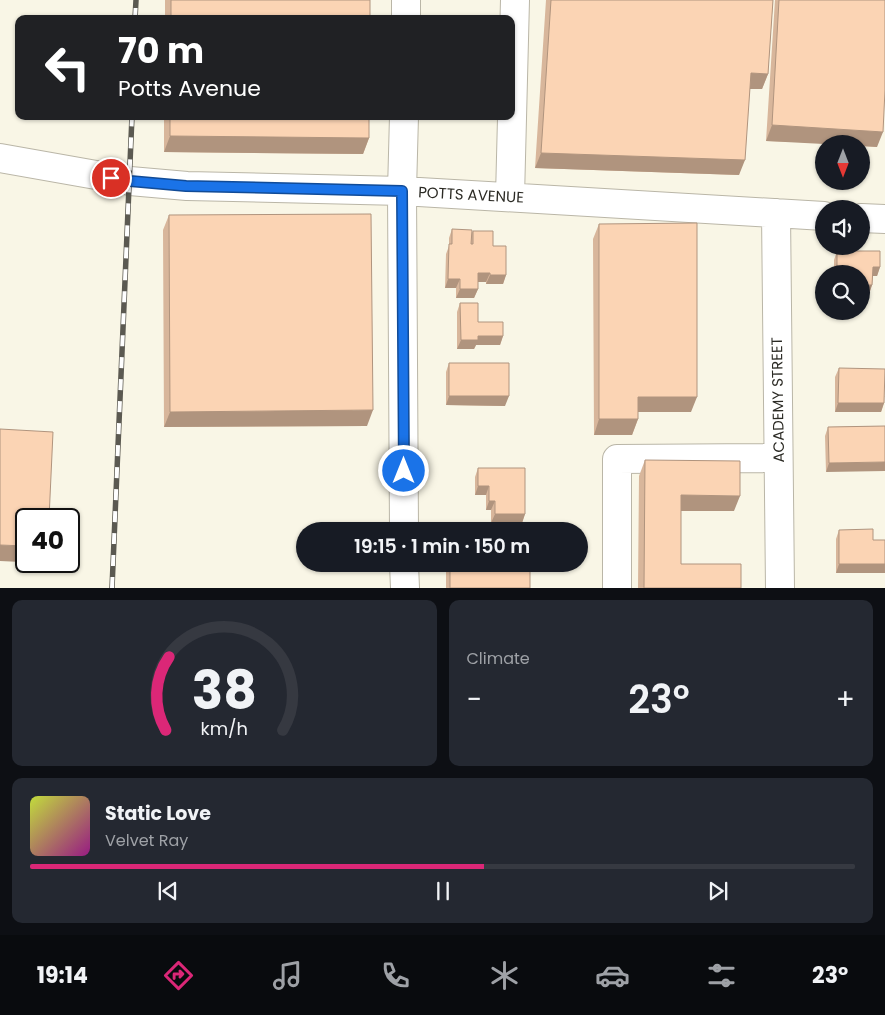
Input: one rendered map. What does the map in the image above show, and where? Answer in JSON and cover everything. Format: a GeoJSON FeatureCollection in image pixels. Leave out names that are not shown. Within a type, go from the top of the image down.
{"type":"FeatureCollection","features":[{"type":"Feature","properties":{"kind":"street"},"geometry":{"type":"LineString","coordinates":[[406,0],[406,15]]}},
{"type":"Feature","properties":{"kind":"street"},"geometry":{"type":"LineString","coordinates":[[515,33],[516,0]]}},
{"type":"Feature","properties":{"kind":"street"},"geometry":{"type":"LineString","coordinates":[[404,120],[402,191],[404,522]]}},
{"type":"Feature","properties":{"kind":"street"},"geometry":{"type":"LineString","coordinates":[[510,197],[512,120]]}},
{"type":"Feature","properties":{"kind":"street","name":"POTTS AVENUE"},"geometry":{"type":"LineString","coordinates":[[0,158],[130,181],[186,186],[402,191],[815,215]]}},
{"type":"Feature","properties":{"kind":"street","name":"ACADEMY STREET"},"geometry":{"type":"LineString","coordinates":[[776,213],[780,588]]}},
{"type":"Feature","properties":{"kind":"street"},"geometry":{"type":"LineString","coordinates":[[617,588],[617,459],[778,458]]}},
{"type":"Feature","properties":{"kind":"street"},"geometry":{"type":"LineString","coordinates":[[404,572],[405,588]]}},
{"type":"Feature","properties":{"kind":"building"},"geometry":{"type":"Polygon","coordinates":[[[171,0],[370,0],[370,15],[171,15],[171,0]]]}},
{"type":"Feature","properties":{"kind":"building"},"geometry":{"type":"Polygon","coordinates":[[[551,0],[773,0],[768,74],[751,73],[745,160],[541,153],[551,0]]]}},
{"type":"Feature","properties":{"kind":"building"},"geometry":{"type":"Polygon","coordinates":[[[779,0],[885,0],[883,132],[772,125],[779,0]]]}},
{"type":"Feature","properties":{"kind":"building"},"geometry":{"type":"Polygon","coordinates":[[[170,120],[369,120],[369,138],[170,136],[170,120]]]}},
{"type":"Feature","properties":{"kind":"building"},"geometry":{"type":"Polygon","coordinates":[[[371,214],[373,410],[170,412],[169,215],[371,214]]]}},
{"type":"Feature","properties":{"kind":"building"},"geometry":{"type":"Polygon","coordinates":[[[697,223],[697,397],[638,397],[638,419],[599,419],[599,224],[697,223]]]}},
{"type":"Feature","properties":{"kind":"building"},"geometry":{"type":"Polygon","coordinates":[[[452,229],[472,230],[471,244],[473,244],[473,231],[493,231],[493,246],[506,246],[506,275],[478,273],[478,289],[460,289],[460,279],[448,279],[449,244],[452,244],[452,229]]]}},
{"type":"Feature","properties":{"kind":"building"},"geometry":{"type":"Polygon","coordinates":[[[870,251],[880,251],[880,267],[873,267],[872,285],[870,285],[870,265],[837,265],[837,255],[870,255],[870,251]]]}},
{"type":"Feature","properties":{"kind":"building"},"geometry":{"type":"Polygon","coordinates":[[[460,303],[478,303],[478,322],[503,322],[503,336],[478,336],[478,340],[461,340],[460,303]]]}},
{"type":"Feature","properties":{"kind":"building"},"geometry":{"type":"Polygon","coordinates":[[[449,363],[509,363],[509,396],[449,396],[449,363]]]}},
{"type":"Feature","properties":{"kind":"building"},"geometry":{"type":"Polygon","coordinates":[[[839,368],[885,369],[884,403],[838,403],[839,368]]]}},
{"type":"Feature","properties":{"kind":"building"},"geometry":{"type":"Polygon","coordinates":[[[885,426],[885,462],[829,463],[828,427],[885,426]]]}},
{"type":"Feature","properties":{"kind":"building"},"geometry":{"type":"Polygon","coordinates":[[[0,429],[53,432],[50,508],[15,508],[15,546],[0,545],[0,429]]]}},
{"type":"Feature","properties":{"kind":"building"},"geometry":{"type":"Polygon","coordinates":[[[645,460],[740,461],[740,496],[681,495],[681,564],[741,564],[741,588],[644,588],[645,460]]]}},
{"type":"Feature","properties":{"kind":"building"},"geometry":{"type":"Polygon","coordinates":[[[478,468],[525,468],[525,514],[495,514],[495,501],[489,501],[489,486],[478,486],[478,468]]]}},
{"type":"Feature","properties":{"kind":"building"},"geometry":{"type":"Polygon","coordinates":[[[873,529],[873,540],[885,540],[885,564],[839,564],[839,530],[873,529]]]}},
{"type":"Feature","properties":{"kind":"building"},"geometry":{"type":"Polygon","coordinates":[[[450,572],[530,572],[530,588],[450,588],[450,572]]]}},
{"type":"Feature","properties":{"kind":"railway"},"geometry":{"type":"LineString","coordinates":[[135,15],[136,0]]}},
{"type":"Feature","properties":{"kind":"railway"},"geometry":{"type":"LineString","coordinates":[[112,588],[132,120]]}},
{"type":"Feature","properties":{"kind":"route"},"geometry":{"type":"LineString","coordinates":[[111,178],[186,186],[402,191],[404,471]]}}]}
